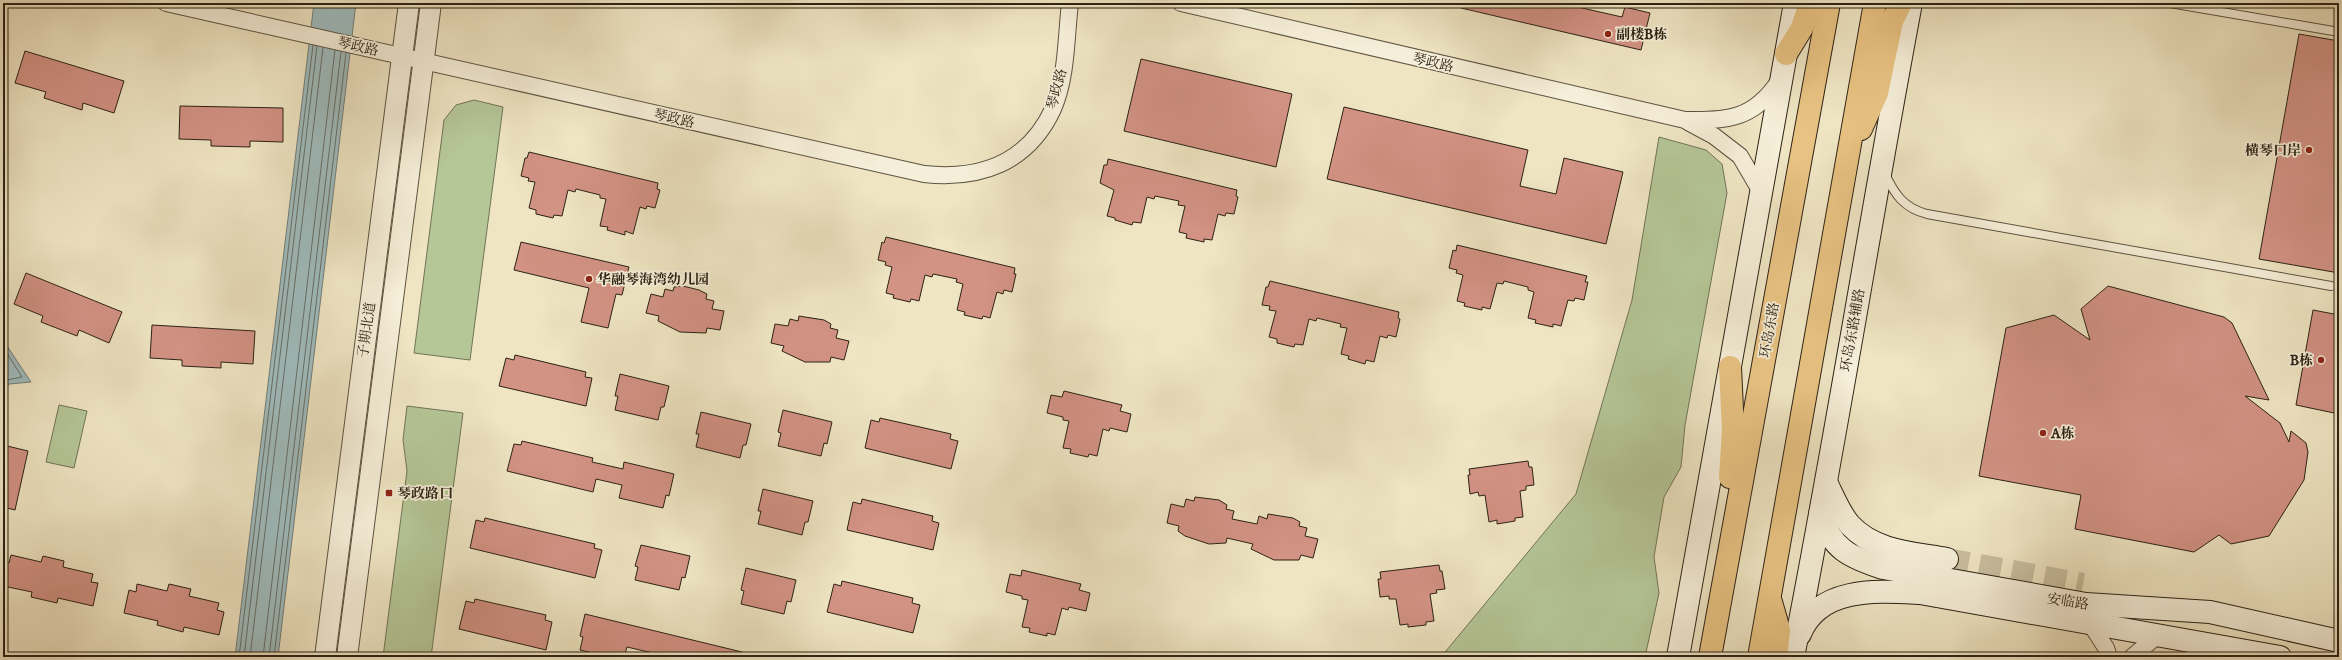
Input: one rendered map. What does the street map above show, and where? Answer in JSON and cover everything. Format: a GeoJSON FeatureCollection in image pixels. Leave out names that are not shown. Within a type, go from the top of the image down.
{"type":"FeatureCollection","features":[{"type":"Feature","properties":{"kind":"main road"},"geometry":{"type":"LineString","coordinates":[[1678,657],[1795,3]]}},
{"type":"Feature","properties":{"kind":"main road"},"geometry":{"type":"LineString","coordinates":[[1786,54],[1802,28],[1810,3]]}},
{"type":"Feature","properties":{"kind":"main road","name":"环岛东路"},"geometry":{"type":"LineString","coordinates":[[1710,657],[1828,3]]}},
{"type":"Feature","properties":{"kind":"main road"},"geometry":{"type":"LineString","coordinates":[[1759,657],[1875,3]]}},
{"type":"Feature","properties":{"kind":"main road"},"geometry":{"type":"LineString","coordinates":[[1848,153],[1877,93],[1892,21],[1901,3]]}},
{"type":"Feature","properties":{"kind":"main road","name":"环岛东路辅路"},"geometry":{"type":"LineString","coordinates":[[1794,652],[1826,482],[1880,165],[1911,3]]}},
{"type":"Feature","properties":{"kind":"main road"},"geometry":{"type":"LineString","coordinates":[[1728,558],[1724,518],[1732,467],[1733,431],[1730,367]]}},
{"type":"Feature","properties":{"kind":"main road"},"geometry":{"type":"LineString","coordinates":[[1826,482],[1849,524],[1863,537],[1881,546],[1947,559]]}},
{"type":"Feature","properties":{"kind":"main road","name":"安临路"},"geometry":{"type":"LineString","coordinates":[[1820,514],[1825,529],[1835,544],[1859,560],[1883,568],[2086,604],[2210,612],[2339,641]]}},
{"type":"Feature","properties":{"kind":"main road","name":"安临路"},"geometry":{"type":"LineString","coordinates":[[1794,652],[1804,623],[1811,614],[1850,594],[1870,591],[1920,593],[2280,657]]}},
{"type":"Feature","properties":{"kind":"main road"},"geometry":{"type":"LineString","coordinates":[[1770,599],[1779,630],[1776,657]]}},
{"type":"Feature","properties":{"kind":"street","name":"琴政路"},"geometry":{"type":"LineString","coordinates":[[166,3],[924,174],[950,177],[976,174],[1000,164],[1022,150],[1040,131],[1053,108],[1060,83],[1070,3]]}},
{"type":"Feature","properties":{"kind":"street","name":"子期北道"},"geometry":{"type":"LineString","coordinates":[[324,657],[409,3]]}},
{"type":"Feature","properties":{"kind":"street","name":"子期北道"},"geometry":{"type":"LineString","coordinates":[[347,657],[431,3]]}},
{"type":"Feature","properties":{"kind":"street","name":"琴政路"},"geometry":{"type":"LineString","coordinates":[[1181,3],[1685,120]]}},
{"type":"Feature","properties":{"kind":"street"},"geometry":{"type":"LineString","coordinates":[[1685,120],[1721,121],[1749,111],[1769,96],[1782,77]]}},
{"type":"Feature","properties":{"kind":"street"},"geometry":{"type":"LineString","coordinates":[[1685,120],[1714,136],[1740,156],[1761,192]]}},
{"type":"Feature","properties":{"kind":"street"},"geometry":{"type":"LineString","coordinates":[[2090,623],[2106,648],[2109,657]]}},
{"type":"Feature","properties":{"kind":"street"},"geometry":{"type":"LineString","coordinates":[[2132,657],[2158,635]]}},
{"type":"Feature","properties":{"kind":"lane"},"geometry":{"type":"LineString","coordinates":[[2170,3],[2339,32]]}},
{"type":"Feature","properties":{"kind":"lane"},"geometry":{"type":"LineString","coordinates":[[1880,165],[1893,192],[1905,205],[1927,214],[2330,286]]}},
{"type":"Feature","properties":{"kind":"green space"},"geometry":{"type":"Polygon","coordinates":[[[474,100],[503,107],[470,360],[414,353],[444,120],[456,105],[474,100]]]}},
{"type":"Feature","properties":{"kind":"green space"},"geometry":{"type":"Polygon","coordinates":[[[1659,137],[1706,150],[1722,164],[1727,193],[1685,425],[1681,467],[1664,497],[1654,557],[1659,593],[1645,657],[1441,657],[1576,494],[1632,300],[1659,137]]]}},
{"type":"Feature","properties":{"kind":"green space"},"geometry":{"type":"Polygon","coordinates":[[[59,405],[87,411],[74,468],[46,462],[59,405]]]}},
{"type":"Feature","properties":{"kind":"green space"},"geometry":{"type":"Polygon","coordinates":[[[407,406],[463,413],[431,657],[383,657],[407,471],[403,440],[407,406]]]}},
{"type":"Feature","properties":{"kind":"water"},"geometry":{"type":"Polygon","coordinates":[[[314,3],[356,3],[278,657],[235,657],[314,3]]]}},
{"type":"Feature","properties":{"kind":"water"},"geometry":{"type":"Polygon","coordinates":[[[3,340],[31,382],[9,384],[3,393],[3,340]]]}},
{"type":"Feature","properties":{"kind":"building","name":"副楼B栋"},"geometry":{"type":"Polygon","coordinates":[[[1461,3],[1560,3],[1622,17],[1625,7],[1650,13],[1641,50],[1461,8],[1461,3]]]}},
{"type":"Feature","properties":{"kind":"building","name":"横琴口岸"},"geometry":{"type":"Polygon","coordinates":[[[2299,34],[2339,41],[2339,273],[2259,259],[2299,34]]]}},
{"type":"Feature","properties":{"kind":"building"},"geometry":{"type":"Polygon","coordinates":[[[25,51],[124,81],[114,113],[83,103],[82,110],[44,98],[46,92],[15,83],[25,51]]]}},
{"type":"Feature","properties":{"kind":"building"},"geometry":{"type":"Polygon","coordinates":[[[1141,59],[1292,94],[1276,167],[1124,131],[1141,59]]]}},
{"type":"Feature","properties":{"kind":"building"},"geometry":{"type":"Polygon","coordinates":[[[180,106],[283,108],[283,142],[250,141],[250,147],[211,146],[211,140],[179,139],[180,106]]]}},
{"type":"Feature","properties":{"kind":"building"},"geometry":{"type":"Polygon","coordinates":[[[1344,107],[1528,150],[1520,186],[1556,194],[1564,158],[1623,172],[1606,244],[1327,179],[1344,107]]]}},
{"type":"Feature","properties":{"kind":"building"},"geometry":{"type":"Polygon","coordinates":[[[529,152],[658,183],[657,189],[660,190],[655,208],[647,206],[646,209],[640,207],[633,234],[625,231],[625,235],[607,230],[608,227],[600,226],[606,199],[600,198],[600,195],[576,189],[575,192],[568,190],[562,216],[554,215],[553,218],[536,214],[536,210],[529,208],[535,182],[528,181],[529,178],[521,176],[525,158],[527,158],[529,152]]]}},
{"type":"Feature","properties":{"kind":"building"},"geometry":{"type":"Polygon","coordinates":[[[1108,159],[1237,190],[1236,196],[1238,197],[1234,214],[1226,213],[1225,216],[1218,214],[1212,240],[1204,239],[1204,242],[1186,238],[1187,234],[1179,232],[1185,206],[1178,205],[1179,201],[1155,196],[1154,199],[1147,197],[1141,223],[1133,222],[1132,225],[1115,220],[1115,218],[1107,216],[1114,190],[1100,183],[1104,165],[1107,165],[1108,159]]]}},
{"type":"Feature","properties":{"kind":"building"},"geometry":{"type":"Polygon","coordinates":[[[886,237],[1015,268],[1014,274],[1016,274],[1012,292],[1004,290],[1003,294],[997,292],[990,318],[983,316],[982,319],[964,315],[965,312],[957,310],[963,284],[956,282],[957,279],[933,274],[932,277],[925,275],[919,301],[911,299],[910,302],[893,298],[894,295],[886,293],[892,267],[885,265],[886,262],[878,260],[882,242],[884,243],[886,237]]]}},
{"type":"Feature","properties":{"kind":"building","name":"华融琴海湾幼儿园"},"geometry":{"type":"Polygon","coordinates":[[[521,242],[629,267],[622,295],[616,294],[608,328],[581,322],[589,288],[514,270],[521,242]]]}},
{"type":"Feature","properties":{"kind":"building"},"geometry":{"type":"Polygon","coordinates":[[[1457,245],[1587,276],[1585,282],[1588,282],[1584,300],[1575,298],[1574,301],[1568,300],[1561,326],[1553,324],[1553,327],[1535,323],[1536,320],[1528,318],[1534,292],[1528,290],[1528,287],[1504,281],[1503,284],[1497,283],[1490,309],[1482,307],[1482,310],[1464,306],[1465,303],[1457,301],[1463,275],[1456,273],[1457,270],[1449,268],[1453,250],[1456,251],[1457,245]]]}},
{"type":"Feature","properties":{"kind":"building"},"geometry":{"type":"Polygon","coordinates":[[[26,273],[122,312],[109,343],[79,330],[77,336],[41,322],[43,316],[14,304],[26,273]]]}},
{"type":"Feature","properties":{"kind":"building"},"geometry":{"type":"Polygon","coordinates":[[[1270,281],[1399,312],[1398,318],[1400,319],[1396,337],[1388,335],[1387,338],[1380,336],[1374,362],[1366,360],[1365,364],[1348,359],[1349,356],[1341,354],[1347,328],[1340,327],[1341,324],[1317,318],[1316,321],[1309,319],[1303,345],[1295,344],[1294,347],[1277,343],[1277,339],[1269,337],[1276,311],[1269,310],[1270,306],[1262,305],[1266,287],[1268,287],[1270,281]]]}},
{"type":"Feature","properties":{"kind":"building"},"geometry":{"type":"Polygon","coordinates":[[[683,286],[699,290],[707,294],[706,299],[714,301],[712,309],[724,311],[720,330],[707,328],[706,333],[680,332],[658,321],[659,316],[646,313],[651,294],[663,297],[665,289],[673,291],[674,287],[683,286]]]}},
{"type":"Feature","properties":{"kind":"building"},"geometry":{"type":"Polygon","coordinates":[[[2108,286],[2224,317],[2232,323],[2269,400],[2245,396],[2280,423],[2289,442],[2291,431],[2306,443],[2308,452],[2304,480],[2269,536],[2231,544],[2219,535],[2194,552],[2075,529],[2081,495],[1979,476],[2006,328],[2054,315],[2090,340],[2081,309],[2108,286]]]}},
{"type":"Feature","properties":{"kind":"building","name":"B栋"},"geometry":{"type":"Polygon","coordinates":[[[2313,310],[2339,315],[2339,414],[2296,405],[2313,310]]]}},
{"type":"Feature","properties":{"kind":"building"},"geometry":{"type":"Polygon","coordinates":[[[799,316],[824,320],[831,324],[830,328],[838,330],[836,338],[849,341],[844,360],[831,357],[830,362],[805,362],[782,351],[784,346],[771,343],[775,324],[788,326],[790,319],[798,321],[799,316]]]}},
{"type":"Feature","properties":{"kind":"building"},"geometry":{"type":"Polygon","coordinates":[[[152,325],[255,331],[253,364],[221,362],[221,368],[182,366],[182,360],[150,358],[152,325]]]}},
{"type":"Feature","properties":{"kind":"building"},"geometry":{"type":"Polygon","coordinates":[[[515,355],[586,372],[585,377],[592,378],[586,406],[499,386],[506,358],[514,360],[515,355]]]}},
{"type":"Feature","properties":{"kind":"building"},"geometry":{"type":"Polygon","coordinates":[[[620,374],[669,386],[664,407],[661,407],[658,420],[615,410],[618,396],[615,396],[620,374]]]}},
{"type":"Feature","properties":{"kind":"building"},"geometry":{"type":"Polygon","coordinates":[[[1064,391],[1122,405],[1120,411],[1131,414],[1127,432],[1110,428],[1109,431],[1103,429],[1097,456],[1089,454],[1088,457],[1070,453],[1071,449],[1063,448],[1069,421],[1063,420],[1063,417],[1047,413],[1051,395],[1062,397],[1064,391]]]}},
{"type":"Feature","properties":{"kind":"building"},"geometry":{"type":"Polygon","coordinates":[[[783,410],[832,422],[827,444],[824,443],[821,456],[778,446],[781,433],[778,432],[783,410]]]}},
{"type":"Feature","properties":{"kind":"building"},"geometry":{"type":"Polygon","coordinates":[[[701,412],[751,424],[746,445],[743,445],[740,458],[696,447],[699,434],[696,434],[701,412]]]}},
{"type":"Feature","properties":{"kind":"building"},"geometry":{"type":"Polygon","coordinates":[[[880,418],[951,434],[950,439],[958,441],[951,469],[865,448],[871,420],[879,422],[880,418]]]}},
{"type":"Feature","properties":{"kind":"building"},"geometry":{"type":"Polygon","coordinates":[[[522,441],[593,458],[592,462],[623,469],[624,462],[674,474],[669,496],[666,495],[663,508],[619,498],[622,485],[596,479],[593,492],[507,471],[514,444],[521,445],[522,441]]]}},
{"type":"Feature","properties":{"kind":"building"},"geometry":{"type":"Polygon","coordinates":[[[3,445],[28,451],[15,510],[3,507],[3,445]]]}},
{"type":"Feature","properties":{"kind":"building"},"geometry":{"type":"Polygon","coordinates":[[[1528,461],[1529,467],[1532,467],[1534,485],[1526,486],[1526,490],[1520,491],[1523,517],[1515,518],[1515,521],[1497,524],[1497,520],[1489,522],[1485,495],[1479,496],[1478,492],[1470,494],[1468,475],[1470,475],[1469,469],[1528,461]]]}},
{"type":"Feature","properties":{"kind":"building"},"geometry":{"type":"Polygon","coordinates":[[[763,489],[813,501],[808,522],[805,522],[802,535],[758,524],[761,511],[758,511],[763,489]]]}},
{"type":"Feature","properties":{"kind":"building"},"geometry":{"type":"Polygon","coordinates":[[[1195,497],[1219,500],[1227,505],[1226,509],[1234,511],[1232,519],[1257,524],[1259,516],[1267,519],[1268,514],[1293,518],[1300,522],[1299,526],[1307,528],[1305,536],[1318,539],[1313,558],[1301,555],[1299,560],[1274,560],[1251,549],[1253,544],[1227,538],[1226,543],[1209,544],[1185,536],[1178,531],[1179,526],[1167,523],[1171,504],[1184,507],[1186,499],[1194,501],[1195,497]]]}},
{"type":"Feature","properties":{"kind":"building"},"geometry":{"type":"Polygon","coordinates":[[[862,499],[933,516],[932,521],[939,523],[933,550],[847,530],[853,502],[861,504],[862,499]]]}},
{"type":"Feature","properties":{"kind":"building"},"geometry":{"type":"Polygon","coordinates":[[[485,518],[595,544],[594,548],[602,550],[595,578],[470,548],[476,520],[484,522],[485,518]]]}},
{"type":"Feature","properties":{"kind":"building"},"geometry":{"type":"Polygon","coordinates":[[[641,545],[690,556],[685,578],[682,577],[679,590],[635,580],[638,567],[635,566],[641,545]]]}},
{"type":"Feature","properties":{"kind":"building"},"geometry":{"type":"Polygon","coordinates":[[[11,555],[41,562],[43,556],[64,561],[63,567],[93,574],[91,582],[98,583],[93,606],[58,598],[57,603],[31,597],[32,592],[3,586],[3,561],[9,563],[11,555]]]}},
{"type":"Feature","properties":{"kind":"building"},"geometry":{"type":"Polygon","coordinates":[[[1439,565],[1440,571],[1442,571],[1445,589],[1436,590],[1437,593],[1430,594],[1434,621],[1426,622],[1426,625],[1408,627],[1408,624],[1400,625],[1396,599],[1389,599],[1389,596],[1380,597],[1378,579],[1381,579],[1380,572],[1439,565]]]}},
{"type":"Feature","properties":{"kind":"building"},"geometry":{"type":"Polygon","coordinates":[[[746,568],[796,580],[791,602],[787,601],[784,614],[741,604],[744,591],[741,590],[746,568]]]}},
{"type":"Feature","properties":{"kind":"building"},"geometry":{"type":"Polygon","coordinates":[[[1022,570],[1081,584],[1079,590],[1090,593],[1086,611],[1069,607],[1068,610],[1062,608],[1055,635],[1047,633],[1047,636],[1029,632],[1030,628],[1022,627],[1028,600],[1022,599],[1022,596],[1006,592],[1010,574],[1021,576],[1022,570]]]}},
{"type":"Feature","properties":{"kind":"building"},"geometry":{"type":"Polygon","coordinates":[[[842,581],[913,598],[912,603],[920,605],[913,633],[827,612],[834,584],[841,586],[842,581]]]}},
{"type":"Feature","properties":{"kind":"building"},"geometry":{"type":"Polygon","coordinates":[[[137,584],[167,591],[169,584],[191,589],[189,596],[219,603],[217,610],[224,612],[219,635],[184,627],[183,632],[157,625],[158,621],[124,613],[129,590],[136,592],[137,584]]]}},
{"type":"Feature","properties":{"kind":"building"},"geometry":{"type":"Polygon","coordinates":[[[475,599],[546,615],[545,620],[552,622],[546,650],[459,629],[466,601],[474,603],[475,599]]]}},
{"type":"Feature","properties":{"kind":"building"},"geometry":{"type":"Polygon","coordinates":[[[585,614],[742,652],[742,657],[652,657],[653,653],[627,647],[624,657],[610,657],[580,650],[583,637],[580,636],[585,614]]]}},
{"type":"Feature","properties":{"kind":"tunnel"},"geometry":{"type":"LineString","coordinates":[[1947,559],[2083,584]]}},
{"type":"Feature","properties":{"kind":"place","name":"副楼B栋"},"geometry":{"type":"Point","coordinates":[1608,34]}},
{"type":"Feature","properties":{"kind":"place","name":"横琴口岸"},"geometry":{"type":"Point","coordinates":[2309,150]}},
{"type":"Feature","properties":{"kind":"place","name":"华融琴海湾幼儿园"},"geometry":{"type":"Point","coordinates":[589,279]}},
{"type":"Feature","properties":{"kind":"place","name":"B栋"},"geometry":{"type":"Point","coordinates":[2321,360]}},
{"type":"Feature","properties":{"kind":"place","name":"A栋"},"geometry":{"type":"Point","coordinates":[2043,433]}},
{"type":"Feature","properties":{"kind":"place","name":"琴政路口"},"geometry":{"type":"Point","coordinates":[389,493]}}]}
